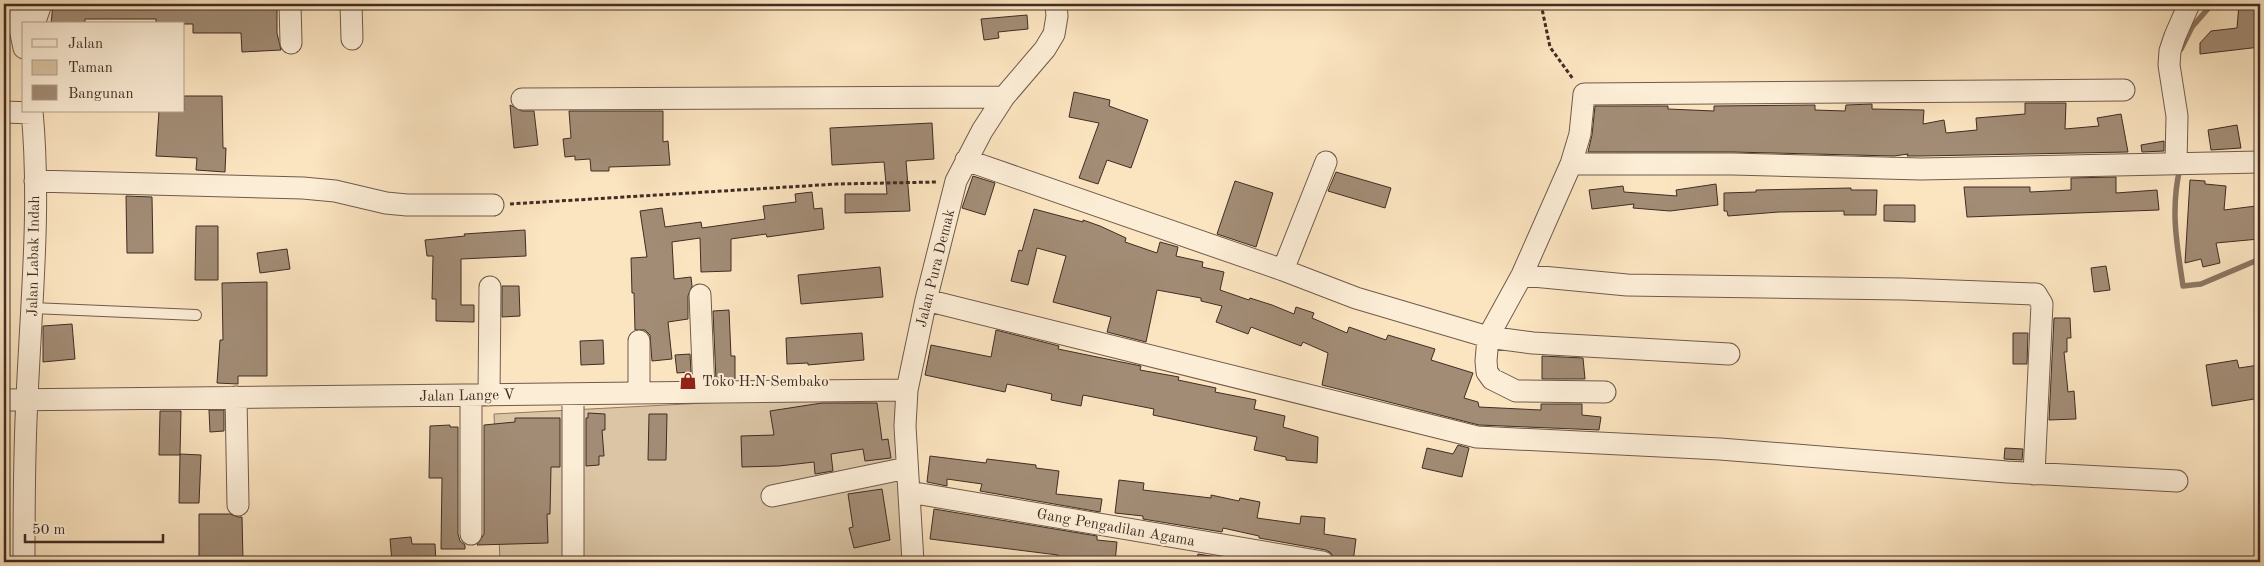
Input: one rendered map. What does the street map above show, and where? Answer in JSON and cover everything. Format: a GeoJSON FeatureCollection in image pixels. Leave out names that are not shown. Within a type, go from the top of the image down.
{"type":"FeatureCollection","features":[{"type":"Feature","properties":{"kind":"street"},"geometry":{"type":"LineString","coordinates":[[21,4],[19,24],[22,38]]}},
{"type":"Feature","properties":{"kind":"street"},"geometry":{"type":"LineString","coordinates":[[35,22],[41,4]]}},
{"type":"Feature","properties":{"kind":"street"},"geometry":{"type":"LineString","coordinates":[[290,4],[291,43]]}},
{"type":"Feature","properties":{"kind":"street"},"geometry":{"type":"LineString","coordinates":[[351,4],[352,39]]}},
{"type":"Feature","properties":{"kind":"street","name":"Jalan Pura Demak"},"geometry":{"type":"LineString","coordinates":[[913,562],[905,426],[907,390],[926,300],[956,181],[966,160],[1004,97],[1050,42],[1054,34],[1057,16],[1056,4]]}},
{"type":"Feature","properties":{"kind":"street"},"geometry":{"type":"LineString","coordinates":[[2185,163],[2169,65],[2174,36],[2189,4]]}},
{"type":"Feature","properties":{"kind":"street"},"geometry":{"type":"LineString","coordinates":[[1605,392],[1516,391],[1492,379],[1488,372],[1486,361],[1488,337],[1522,275],[1571,164],[1580,134],[1584,94],[2124,90]]}},
{"type":"Feature","properties":{"kind":"street"},"geometry":{"type":"LineString","coordinates":[[522,99],[1004,97]]}},
{"type":"Feature","properties":{"kind":"street"},"geometry":{"type":"LineString","coordinates":[[4,112],[32,112]]}},
{"type":"Feature","properties":{"kind":"street","name":"Jalan Labak Indah"},"geometry":{"type":"LineString","coordinates":[[24,562],[27,400],[32,308],[35,181],[32,112]]}},
{"type":"Feature","properties":{"kind":"street"},"geometry":{"type":"LineString","coordinates":[[966,160],[1283,270],[1356,298],[1488,337],[1532,343],[1729,354]]}},
{"type":"Feature","properties":{"kind":"street"},"geometry":{"type":"LineString","coordinates":[[1283,270],[1326,162]]}},
{"type":"Feature","properties":{"kind":"street"},"geometry":{"type":"LineString","coordinates":[[1571,164],[1732,164],[1921,169],[2260,162]]}},
{"type":"Feature","properties":{"kind":"street"},"geometry":{"type":"LineString","coordinates":[[35,181],[303,188],[335,191],[386,203],[406,205],[493,205]]}},
{"type":"Feature","properties":{"kind":"street"},"geometry":{"type":"LineString","coordinates":[[1522,275],[1627,285],[1903,289],[2036,294],[2042,304],[2034,474]]}},
{"type":"Feature","properties":{"kind":"street"},"geometry":{"type":"LineString","coordinates":[[471,534],[480,395],[490,288]]}},
{"type":"Feature","properties":{"kind":"street"},"geometry":{"type":"LineString","coordinates":[[700,295],[704,392]]}},
{"type":"Feature","properties":{"kind":"street"},"geometry":{"type":"LineString","coordinates":[[926,300],[1477,437],[1720,449],[2034,474],[2178,482]]}},
{"type":"Feature","properties":{"kind":"street"},"geometry":{"type":"LineString","coordinates":[[639,342],[639,393]]}},
{"type":"Feature","properties":{"kind":"street","name":"Jalan Lange V"},"geometry":{"type":"LineString","coordinates":[[4,400],[907,390]]}},
{"type":"Feature","properties":{"kind":"street"},"geometry":{"type":"LineString","coordinates":[[572,562],[573,394]]}},
{"type":"Feature","properties":{"kind":"street"},"geometry":{"type":"LineString","coordinates":[[236,397],[238,505]]}},
{"type":"Feature","properties":{"kind":"street"},"geometry":{"type":"LineString","coordinates":[[772,496],[907,468]]}},
{"type":"Feature","properties":{"kind":"street","name":"Gang Pengadilan Agama"},"geometry":{"type":"LineString","coordinates":[[909,492],[1323,562]]}},
{"type":"Feature","properties":{"kind":"lane"},"geometry":{"type":"LineString","coordinates":[[32,308],[196,315]]}},
{"type":"Feature","properties":{"kind":"path"},"geometry":{"type":"LineString","coordinates":[[1541,4],[1550,47],[1584,94]]}},
{"type":"Feature","properties":{"kind":"path"},"geometry":{"type":"LineString","coordinates":[[493,205],[836,184],[956,181]]}},
{"type":"Feature","properties":{"kind":"green space"},"geometry":{"type":"Polygon","coordinates":[[[897,393],[907,562],[500,562],[494,414],[897,393]]]}},
{"type":"Feature","properties":{"kind":"building"},"geometry":{"type":"Polygon","coordinates":[[[53,4],[277,4],[277,33],[281,50],[242,52],[241,33],[193,33],[193,24],[185,24],[185,22],[156,22],[156,19],[85,19],[85,22],[51,22],[53,4]]]}},
{"type":"Feature","properties":{"kind":"building"},"geometry":{"type":"Polygon","coordinates":[[[2239,4],[2260,4],[2260,47],[2200,54],[2200,43],[2211,31],[2237,28],[2239,4]]]}},
{"type":"Feature","properties":{"kind":"building"},"geometry":{"type":"Polygon","coordinates":[[[1027,15],[1028,29],[998,32],[999,38],[984,40],[981,19],[1027,15]]]}},
{"type":"Feature","properties":{"kind":"building"},"geometry":{"type":"Polygon","coordinates":[[[1074,92],[1110,100],[1109,106],[1148,120],[1131,168],[1107,160],[1098,184],[1079,178],[1099,123],[1069,117],[1074,92]]]}},
{"type":"Feature","properties":{"kind":"building"},"geometry":{"type":"Polygon","coordinates":[[[185,96],[222,96],[223,148],[226,148],[225,172],[196,170],[197,158],[156,156],[159,112],[185,112],[185,96]]]}},
{"type":"Feature","properties":{"kind":"building"},"geometry":{"type":"Polygon","coordinates":[[[2025,103],[2066,103],[2065,129],[2099,126],[2097,118],[2121,114],[2128,152],[1907,156],[1908,154],[1894,156],[1733,152],[1588,152],[1595,106],[1668,106],[1668,109],[1714,111],[1714,106],[1815,105],[1815,110],[1845,111],[1846,105],[1872,104],[1872,109],[1924,110],[1923,124],[1944,120],[1946,133],[1977,130],[1976,118],[2025,114],[2025,103]]]}},
{"type":"Feature","properties":{"kind":"building"},"geometry":{"type":"Polygon","coordinates":[[[510,105],[522,111],[534,111],[538,145],[514,148],[510,105]]]}},
{"type":"Feature","properties":{"kind":"building"},"geometry":{"type":"Polygon","coordinates":[[[569,111],[663,111],[663,142],[668,141],[670,165],[609,167],[609,171],[591,171],[590,159],[575,160],[575,156],[565,157],[563,139],[571,138],[569,111]]]}},
{"type":"Feature","properties":{"kind":"building"},"geometry":{"type":"Polygon","coordinates":[[[932,123],[934,159],[906,161],[910,211],[845,213],[845,194],[887,194],[884,162],[832,165],[830,128],[932,123]]]}},
{"type":"Feature","properties":{"kind":"building"},"geometry":{"type":"Polygon","coordinates":[[[2237,125],[2241,148],[2211,150],[2208,130],[2237,125]]]}},
{"type":"Feature","properties":{"kind":"building"},"geometry":{"type":"Polygon","coordinates":[[[2164,141],[2164,151],[2142,152],[2141,145],[2164,141]]]}},
{"type":"Feature","properties":{"kind":"building"},"geometry":{"type":"Polygon","coordinates":[[[1336,172],[1391,188],[1385,208],[1328,191],[1336,172]]]}},
{"type":"Feature","properties":{"kind":"building"},"geometry":{"type":"Polygon","coordinates":[[[973,176],[995,183],[985,215],[962,208],[973,176]]]}},
{"type":"Feature","properties":{"kind":"building"},"geometry":{"type":"Polygon","coordinates":[[[2116,177],[2116,193],[2157,190],[2159,210],[1967,217],[1964,187],[2030,187],[2030,192],[2071,190],[2071,178],[2116,177]]]}},
{"type":"Feature","properties":{"kind":"building"},"geometry":{"type":"Polygon","coordinates":[[[2190,180],[2226,186],[2224,210],[2256,206],[2259,239],[2216,243],[2220,263],[2203,267],[2201,259],[2185,263],[2190,180]]]}},
{"type":"Feature","properties":{"kind":"building"},"geometry":{"type":"Polygon","coordinates":[[[1235,181],[1273,193],[1256,247],[1217,234],[1235,181]]]}},
{"type":"Feature","properties":{"kind":"building"},"geometry":{"type":"Polygon","coordinates":[[[1716,184],[1718,205],[1670,211],[1633,208],[1634,204],[1592,209],[1589,190],[1623,186],[1624,192],[1677,196],[1676,190],[1716,184]]]}},
{"type":"Feature","properties":{"kind":"building"},"geometry":{"type":"Polygon","coordinates":[[[1851,188],[1851,190],[1877,190],[1876,215],[1844,215],[1844,211],[1779,212],[1728,216],[1727,211],[1724,211],[1724,193],[1756,192],[1756,190],[1851,188]]]}},
{"type":"Feature","properties":{"kind":"building"},"geometry":{"type":"Polygon","coordinates":[[[812,192],[814,209],[822,208],[824,229],[767,237],[766,234],[731,239],[731,271],[701,272],[700,238],[672,242],[674,279],[691,277],[692,286],[688,296],[688,319],[668,322],[672,359],[652,361],[650,335],[645,330],[635,330],[634,293],[632,293],[631,258],[647,257],[640,211],[662,208],[665,227],[701,222],[702,228],[765,219],[763,206],[796,202],[795,194],[812,192]]]}},
{"type":"Feature","properties":{"kind":"building"},"geometry":{"type":"Polygon","coordinates":[[[126,196],[152,197],[153,253],[127,253],[126,196]]]}},
{"type":"Feature","properties":{"kind":"building"},"geometry":{"type":"Polygon","coordinates":[[[1884,205],[1915,205],[1915,222],[1884,221],[1884,205]]]}},
{"type":"Feature","properties":{"kind":"building"},"geometry":{"type":"Polygon","coordinates":[[[1034,209],[1083,222],[1083,220],[1100,226],[1126,238],[1125,242],[1157,253],[1160,242],[1178,247],[1176,256],[1203,262],[1202,267],[1224,272],[1220,290],[1249,300],[1250,298],[1272,305],[1294,314],[1296,307],[1314,313],[1312,318],[1347,333],[1349,327],[1386,340],[1388,335],[1435,349],[1431,360],[1473,373],[1464,398],[1478,402],[1479,407],[1541,410],[1541,404],[1582,404],[1582,415],[1601,417],[1599,430],[1479,425],[1322,385],[1328,353],[1303,342],[1301,346],[1251,327],[1248,334],[1216,322],[1222,306],[1201,301],[1201,298],[1157,290],[1146,342],[1107,332],[1111,317],[1053,302],[1066,256],[1037,248],[1028,285],[1011,281],[1019,250],[1022,251],[1034,209]]]}},
{"type":"Feature","properties":{"kind":"building"},"geometry":{"type":"Polygon","coordinates":[[[196,226],[218,226],[218,280],[195,280],[196,226]]]}},
{"type":"Feature","properties":{"kind":"building"},"geometry":{"type":"Polygon","coordinates":[[[525,230],[526,256],[461,259],[461,305],[474,305],[474,322],[436,321],[436,299],[432,299],[433,256],[427,256],[425,240],[465,236],[464,234],[525,230]]]}},
{"type":"Feature","properties":{"kind":"building"},"geometry":{"type":"Polygon","coordinates":[[[287,249],[290,269],[260,273],[257,253],[287,249]]]}},
{"type":"Feature","properties":{"kind":"building"},"geometry":{"type":"Polygon","coordinates":[[[2106,266],[2110,290],[2094,292],[2091,268],[2106,266]]]}},
{"type":"Feature","properties":{"kind":"building"},"geometry":{"type":"Polygon","coordinates":[[[880,267],[883,297],[801,304],[798,275],[880,267]]]}},
{"type":"Feature","properties":{"kind":"building"},"geometry":{"type":"Polygon","coordinates":[[[267,282],[267,376],[238,376],[238,384],[217,383],[220,340],[223,340],[222,283],[267,282]]]}},
{"type":"Feature","properties":{"kind":"building"},"geometry":{"type":"Polygon","coordinates":[[[502,286],[519,286],[520,316],[502,317],[502,286]]]}},
{"type":"Feature","properties":{"kind":"building"},"geometry":{"type":"Polygon","coordinates":[[[729,310],[731,356],[735,356],[735,379],[716,380],[713,311],[729,310]]]}},
{"type":"Feature","properties":{"kind":"building"},"geometry":{"type":"Polygon","coordinates":[[[2054,318],[2070,318],[2071,338],[2067,338],[2067,352],[2064,352],[2068,392],[2074,391],[2076,419],[2049,420],[2054,318]]]}},
{"type":"Feature","properties":{"kind":"building"},"geometry":{"type":"Polygon","coordinates":[[[72,324],[75,359],[43,362],[43,326],[72,324]]]}},
{"type":"Feature","properties":{"kind":"building"},"geometry":{"type":"Polygon","coordinates":[[[996,330],[1059,346],[1058,349],[1141,366],[1140,370],[1179,377],[1178,380],[1216,388],[1215,392],[1256,400],[1254,409],[1285,416],[1283,427],[1318,437],[1317,463],[1286,460],[1286,457],[1254,450],[1257,437],[1153,415],[1154,409],[1083,395],[1081,406],[1051,400],[1052,394],[1007,384],[1005,392],[925,375],[931,345],[991,357],[996,330]]]}},
{"type":"Feature","properties":{"kind":"building"},"geometry":{"type":"Polygon","coordinates":[[[862,333],[864,360],[808,365],[808,363],[787,364],[786,338],[862,333]]]}},
{"type":"Feature","properties":{"kind":"building"},"geometry":{"type":"Polygon","coordinates":[[[2013,333],[2028,333],[2027,364],[2013,364],[2013,333]]]}},
{"type":"Feature","properties":{"kind":"building"},"geometry":{"type":"Polygon","coordinates":[[[603,340],[604,364],[581,365],[580,341],[603,340]]]}},
{"type":"Feature","properties":{"kind":"building"},"geometry":{"type":"Polygon","coordinates":[[[690,354],[691,372],[677,373],[675,355],[690,354]]]}},
{"type":"Feature","properties":{"kind":"building"},"geometry":{"type":"Polygon","coordinates":[[[1542,356],[1583,358],[1585,379],[1542,379],[1542,356]]]}},
{"type":"Feature","properties":{"kind":"building"},"geometry":{"type":"Polygon","coordinates":[[[2237,360],[2239,368],[2259,365],[2260,398],[2212,406],[2206,365],[2237,360]]]}},
{"type":"Feature","properties":{"kind":"building"},"geometry":{"type":"Polygon","coordinates":[[[822,403],[877,403],[882,440],[888,439],[891,458],[865,461],[863,449],[831,454],[833,471],[815,474],[814,462],[779,466],[742,467],[741,436],[774,435],[770,411],[822,403]]]}},
{"type":"Feature","properties":{"kind":"building"},"geometry":{"type":"Polygon","coordinates":[[[209,410],[224,410],[224,431],[210,432],[209,410]]]}},
{"type":"Feature","properties":{"kind":"building"},"geometry":{"type":"Polygon","coordinates":[[[160,411],[181,411],[180,455],[159,455],[160,411]]]}},
{"type":"Feature","properties":{"kind":"building"},"geometry":{"type":"Polygon","coordinates":[[[588,413],[605,414],[605,430],[602,430],[604,456],[599,456],[599,465],[586,466],[586,418],[588,418],[588,413]]]}},
{"type":"Feature","properties":{"kind":"building"},"geometry":{"type":"Polygon","coordinates":[[[649,414],[667,414],[666,460],[648,460],[649,414]]]}},
{"type":"Feature","properties":{"kind":"building"},"geometry":{"type":"Polygon","coordinates":[[[515,418],[560,418],[560,467],[551,467],[550,514],[547,514],[548,543],[477,545],[484,534],[484,425],[515,422],[515,418]]]}},
{"type":"Feature","properties":{"kind":"building"},"geometry":{"type":"Polygon","coordinates":[[[450,425],[450,427],[458,427],[458,534],[460,541],[465,545],[465,549],[441,549],[442,478],[429,478],[430,426],[450,425]]]}},
{"type":"Feature","properties":{"kind":"building"},"geometry":{"type":"Polygon","coordinates":[[[1458,445],[1469,448],[1462,477],[1422,468],[1427,448],[1453,454],[1458,445]]]}},
{"type":"Feature","properties":{"kind":"building"},"geometry":{"type":"Polygon","coordinates":[[[2005,448],[2023,449],[2022,460],[2004,459],[2005,448]]]}},
{"type":"Feature","properties":{"kind":"building"},"geometry":{"type":"Polygon","coordinates":[[[180,454],[201,455],[199,503],[179,503],[180,454]]]}},
{"type":"Feature","properties":{"kind":"building"},"geometry":{"type":"Polygon","coordinates":[[[930,456],[986,463],[987,459],[1036,465],[1036,468],[1059,471],[1056,494],[1102,499],[1100,512],[980,491],[982,484],[947,479],[947,486],[927,482],[930,456]]]}},
{"type":"Feature","properties":{"kind":"building"},"geometry":{"type":"Polygon","coordinates":[[[1119,480],[1144,483],[1143,490],[1211,498],[1211,495],[1239,501],[1240,498],[1260,502],[1257,518],[1300,524],[1301,516],[1325,518],[1324,534],[1356,539],[1353,562],[1335,562],[1331,553],[1326,550],[1259,538],[1259,536],[1223,528],[1222,532],[1143,519],[1143,516],[1115,513],[1119,480]]]}},
{"type":"Feature","properties":{"kind":"building"},"geometry":{"type":"Polygon","coordinates":[[[882,489],[890,540],[854,548],[849,528],[853,527],[848,494],[882,489]]]}},
{"type":"Feature","properties":{"kind":"building"},"geometry":{"type":"Polygon","coordinates":[[[934,509],[1097,536],[1097,540],[1117,542],[1115,562],[1057,562],[1058,555],[930,539],[934,509]]]}},
{"type":"Feature","properties":{"kind":"building"},"geometry":{"type":"Polygon","coordinates":[[[199,514],[230,514],[242,517],[243,560],[199,561],[199,514]]]}},
{"type":"Feature","properties":{"kind":"building"},"geometry":{"type":"Polygon","coordinates":[[[411,537],[412,544],[435,544],[436,562],[392,562],[390,539],[411,537]]]}},
{"type":"Feature","properties":{"kind":"building"},"geometry":{"type":"Polygon","coordinates":[[[1198,554],[1217,557],[1216,562],[1196,562],[1198,554]]]}},
{"type":"Feature","properties":{"kind":"waterway"},"geometry":{"type":"LineString","coordinates":[[2181,49],[2192,27],[2212,4]]}},
{"type":"Feature","properties":{"kind":"waterway"},"geometry":{"type":"LineString","coordinates":[[2180,168],[2175,198],[2175,213],[2183,286],[2201,284],[2260,259]]}},
{"type":"Feature","properties":{"kind":"place","name":"Toko H.N Sembako"},"geometry":{"type":"Point","coordinates":[688,381]}}]}
